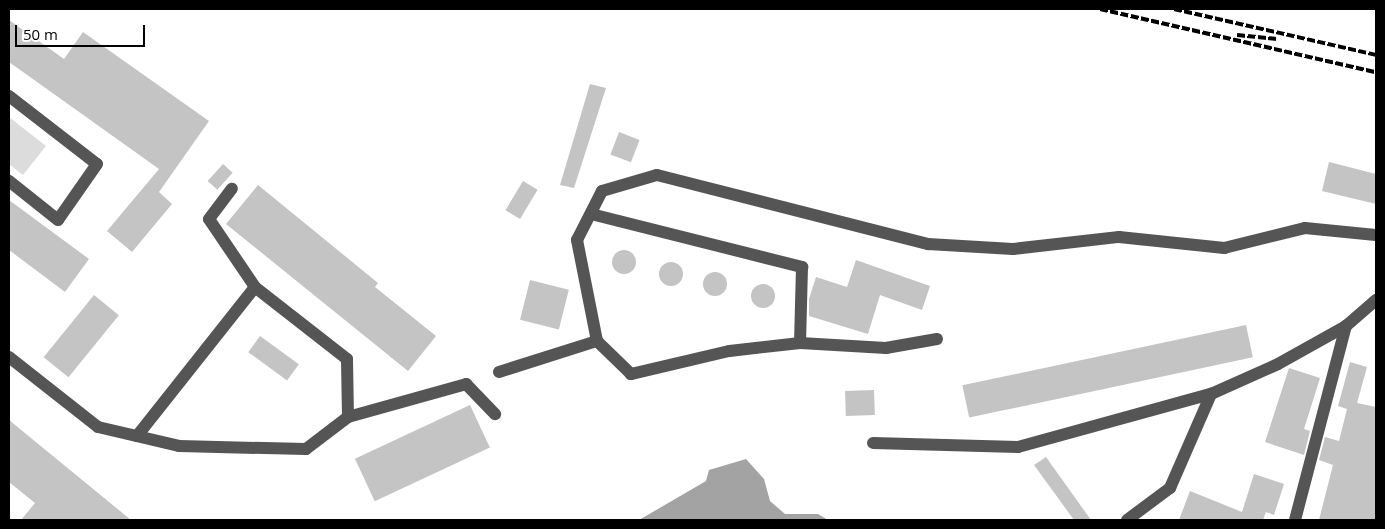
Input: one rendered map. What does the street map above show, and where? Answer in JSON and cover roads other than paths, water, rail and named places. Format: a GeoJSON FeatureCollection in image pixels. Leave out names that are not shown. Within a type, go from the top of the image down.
{"type":"FeatureCollection","features":[{"type":"Feature","properties":{"kind":"lane"},"geometry":{"type":"LineString","coordinates":[[9,96],[97,164],[58,220],[9,181]]}},
{"type":"Feature","properties":{"kind":"lane"},"geometry":{"type":"LineString","coordinates":[[938,339],[886,348],[800,343],[729,351],[631,374],[597,341],[577,240],[602,191],[658,175],[928,244],[1013,249],[1119,237],[1224,248],[1305,228],[1376,235]]}},
{"type":"Feature","properties":{"kind":"lane"},"geometry":{"type":"LineString","coordinates":[[232,189],[208,219],[255,287],[347,359],[348,417]]}},
{"type":"Feature","properties":{"kind":"lane"},"geometry":{"type":"LineString","coordinates":[[590,214],[802,267],[800,343]]}},
{"type":"Feature","properties":{"kind":"lane"},"geometry":{"type":"LineString","coordinates":[[136,436],[255,287]]}},
{"type":"Feature","properties":{"kind":"lane"},"geometry":{"type":"LineString","coordinates":[[873,443],[1018,448],[1211,394],[1278,364],[1346,326],[1376,300]]}},
{"type":"Feature","properties":{"kind":"lane"},"geometry":{"type":"LineString","coordinates":[[1295,520],[1346,326]]}},
{"type":"Feature","properties":{"kind":"lane"},"geometry":{"type":"LineString","coordinates":[[499,372],[597,341]]}},
{"type":"Feature","properties":{"kind":"lane"},"geometry":{"type":"LineString","coordinates":[[9,357],[98,427],[179,446],[306,449],[348,417],[466,384],[495,414]]}},
{"type":"Feature","properties":{"kind":"lane"},"geometry":{"type":"LineString","coordinates":[[1127,520],[1170,488],[1211,394]]}},
{"type":"Feature","properties":{"kind":"railway"},"geometry":{"type":"LineString","coordinates":[[1100,9],[1376,72]]}},
{"type":"Feature","properties":{"kind":"railway"},"geometry":{"type":"LineString","coordinates":[[1174,9],[1376,55]]}},
{"type":"Feature","properties":{"kind":"railway"},"geometry":{"type":"LineString","coordinates":[[1237,35],[1277,39]]}}]}
